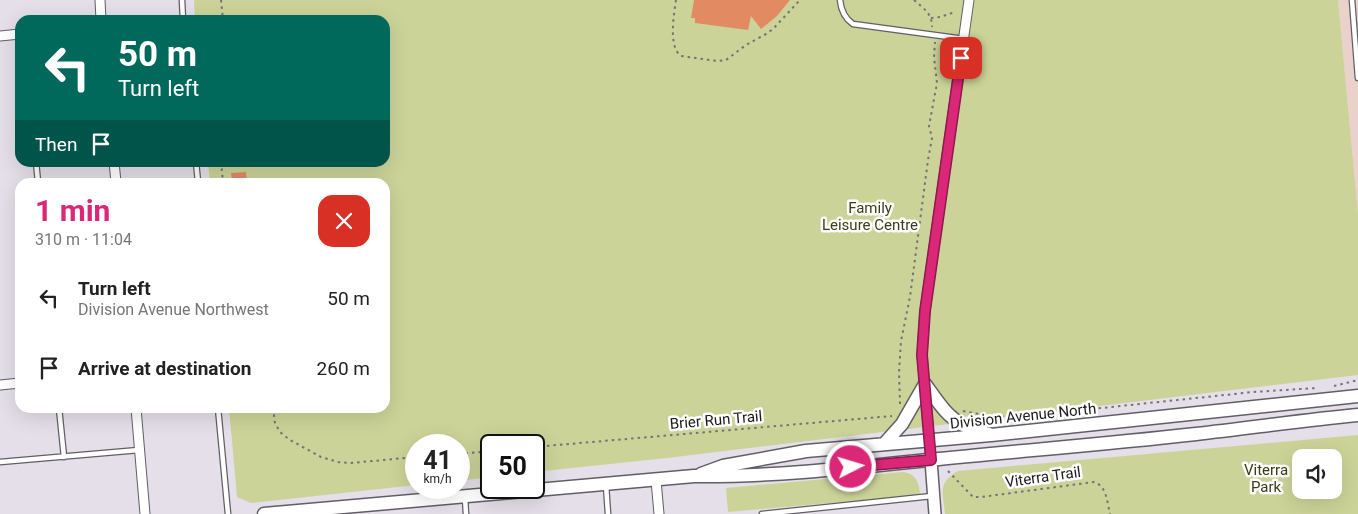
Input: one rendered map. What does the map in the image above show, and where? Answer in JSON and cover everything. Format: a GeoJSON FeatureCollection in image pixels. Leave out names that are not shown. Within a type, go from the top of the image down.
{"type":"FeatureCollection","features":[{"type":"Feature","properties":{"kind":"main road"},"geometry":{"type":"LineString","coordinates":[[884,444],[902,424],[925,384],[947,414],[963,424],[991,435]]}},
{"type":"Feature","properties":{"kind":"main road","name":"Division Avenue North"},"geometry":{"type":"LineString","coordinates":[[694,476],[723,466],[806,451],[991,435],[1358,396]]}},
{"type":"Feature","properties":{"kind":"main road","name":"Division Avenue North"},"geometry":{"type":"LineString","coordinates":[[470,495],[694,476],[727,477],[772,474],[931,460],[1196,434],[1310,419],[1358,415]]}},
{"type":"Feature","properties":{"kind":"main road"},"geometry":{"type":"LineString","coordinates":[[1310,419],[1358,424]]}},
{"type":"Feature","properties":{"kind":"main road","name":"Division Avenue North"},"geometry":{"type":"LineString","coordinates":[[264,514],[431,499]]}},
{"type":"Feature","properties":{"kind":"street"},"geometry":{"type":"LineString","coordinates":[[100,0],[101,15]]}},
{"type":"Feature","properties":{"kind":"street"},"geometry":{"type":"LineString","coordinates":[[934,514],[930,441],[922,355],[925,311],[969,0]]}},
{"type":"Feature","properties":{"kind":"street"},"geometry":{"type":"LineString","coordinates":[[0,36],[15,34]]}},
{"type":"Feature","properties":{"kind":"street"},"geometry":{"type":"LineString","coordinates":[[0,385],[15,384]]}},
{"type":"Feature","properties":{"kind":"street"},"geometry":{"type":"LineString","coordinates":[[136,413],[145,514]]}},
{"type":"Feature","properties":{"kind":"street"},"geometry":{"type":"LineString","coordinates":[[656,480],[659,514]]}},
{"type":"Feature","properties":{"kind":"lane"},"geometry":{"type":"LineString","coordinates":[[182,0],[183,15]]}},
{"type":"Feature","properties":{"kind":"lane"},"geometry":{"type":"LineString","coordinates":[[840,0],[844,15],[853,24],[964,39]]}},
{"type":"Feature","properties":{"kind":"lane"},"geometry":{"type":"LineString","coordinates":[[1352,0],[1358,78]]}},
{"type":"Feature","properties":{"kind":"lane"},"geometry":{"type":"LineString","coordinates":[[60,413],[64,457]]}},
{"type":"Feature","properties":{"kind":"lane"},"geometry":{"type":"LineString","coordinates":[[218,413],[228,514]]}},
{"type":"Feature","properties":{"kind":"lane"},"geometry":{"type":"LineString","coordinates":[[0,462],[139,450]]}},
{"type":"Feature","properties":{"kind":"lane"},"geometry":{"type":"LineString","coordinates":[[606,484],[608,514]]}},
{"type":"Feature","properties":{"kind":"lane"},"geometry":{"type":"LineString","coordinates":[[762,514],[934,496]]}},
{"type":"Feature","properties":{"kind":"lane"},"geometry":{"type":"LineString","coordinates":[[464,499],[466,514]]}},
{"type":"Feature","properties":{"kind":"path"},"geometry":{"type":"LineString","coordinates":[[221,0],[222,15]]}},
{"type":"Feature","properties":{"kind":"path"},"geometry":{"type":"LineString","coordinates":[[676,0],[673,36],[678,54],[717,61],[726,60],[746,45],[766,34],[800,0]]}},
{"type":"Feature","properties":{"kind":"path"},"geometry":{"type":"LineString","coordinates":[[914,0],[930,15],[932,28]]}},
{"type":"Feature","properties":{"kind":"path"},"geometry":{"type":"LineString","coordinates":[[931,18],[955,12]]}},
{"type":"Feature","properties":{"kind":"path"},"geometry":{"type":"LineString","coordinates":[[900,408],[899,372],[901,341],[910,297],[932,138],[929,126],[937,83],[934,57],[935,42]]}},
{"type":"Feature","properties":{"kind":"path"},"geometry":{"type":"LineString","coordinates":[[1328,388],[1358,380]]}},
{"type":"Feature","properties":{"kind":"path"},"geometry":{"type":"LineString","coordinates":[[960,412],[966,411],[995,417],[1019,417],[1253,392],[1320,388]]}},
{"type":"Feature","properties":{"kind":"path"},"geometry":{"type":"LineString","coordinates":[[274,413],[275,423],[280,432],[290,440],[321,457],[350,463],[405,458]]}},
{"type":"Feature","properties":{"kind":"path","name":"Brier Run Trail"},"geometry":{"type":"LineString","coordinates":[[545,446],[892,416],[894,418]]}},
{"type":"Feature","properties":{"kind":"path","name":"Viterra Trail"},"geometry":{"type":"LineString","coordinates":[[948,471],[973,497],[1094,482],[1104,488],[1110,514]]}},
{"type":"Feature","properties":{"kind":"shaded area"},"geometry":{"type":"Polygon","coordinates":[[[1338,0],[1358,0],[1358,214],[1338,0]]]}},
{"type":"Feature","properties":{"kind":"green space","name":"Family Leisure Centre"},"geometry":{"type":"Polygon","coordinates":[[[194,0],[1338,0],[1358,214],[1358,375],[667,458],[545,471],[545,434],[480,434],[480,478],[470,480],[470,434],[405,434],[405,486],[251,503],[237,497],[229,413],[390,413],[390,178],[210,178],[208,167],[390,167],[390,15],[195,15],[194,0]]]}},
{"type":"Feature","properties":{"kind":"green space","name":"Viterra Park"},"geometry":{"type":"Polygon","coordinates":[[[1358,435],[1358,514],[945,514],[943,489],[944,484],[951,475],[958,471],[1358,435]]]}},
{"type":"Feature","properties":{"kind":"green space"},"geometry":{"type":"Polygon","coordinates":[[[903,472],[914,477],[919,487],[920,495],[728,512],[726,488],[903,472]]]}},
{"type":"Feature","properties":{"kind":"building"},"geometry":{"type":"Polygon","coordinates":[[[694,0],[790,0],[777,16],[761,29],[751,16],[748,30],[695,23],[695,18],[691,18],[694,0]]]}},
{"type":"Feature","properties":{"kind":"building"},"geometry":{"type":"Polygon","coordinates":[[[246,172],[247,178],[232,178],[231,173],[246,172]]]}},
{"type":"Feature","properties":{"kind":"route"},"geometry":{"type":"LineString","coordinates":[[851,467],[931,460],[922,355],[925,311],[961,58]]}}]}
